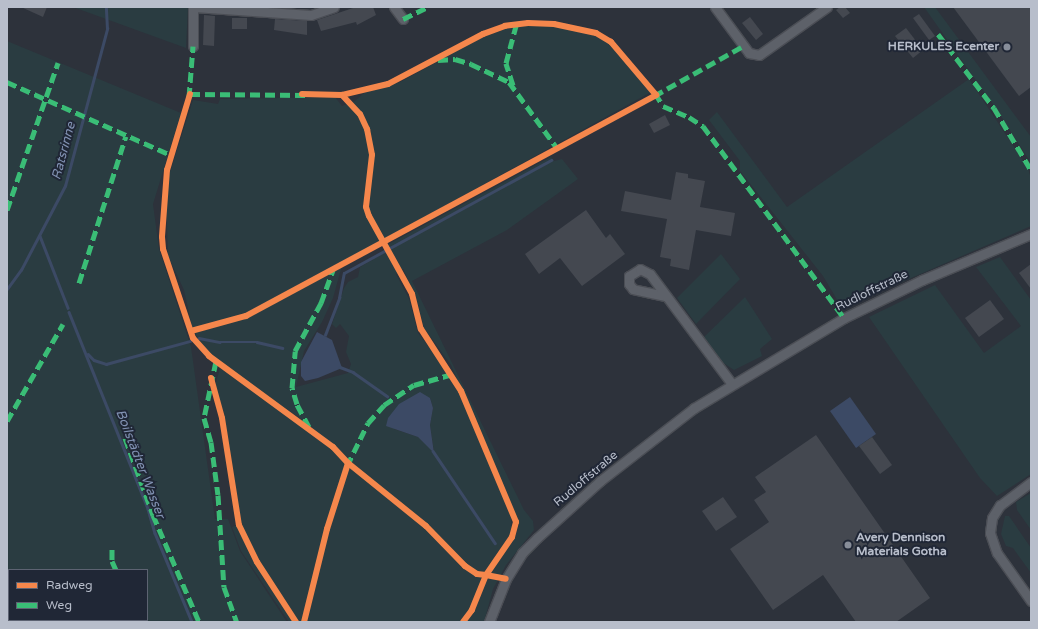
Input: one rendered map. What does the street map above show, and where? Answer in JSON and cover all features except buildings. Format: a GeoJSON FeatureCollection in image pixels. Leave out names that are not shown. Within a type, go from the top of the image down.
{"type":"FeatureCollection","features":[{"type":"Feature","properties":{"kind":"street"},"geometry":{"type":"LineString","coordinates":[[192,46],[194,7],[312,11],[334,7]]}},
{"type":"Feature","properties":{"kind":"street"},"geometry":{"type":"LineString","coordinates":[[394,7],[403,19]]}},
{"type":"Feature","properties":{"kind":"street"},"geometry":{"type":"LineString","coordinates":[[715,7],[746,50],[759,55],[827,7]]}},
{"type":"Feature","properties":{"kind":"street","name":"Rudloffstraße"},"geometry":{"type":"LineString","coordinates":[[489,622],[506,579],[522,553],[617,467],[694,408],[844,318],[922,280],[1031,234]]}},
{"type":"Feature","properties":{"kind":"street"},"geometry":{"type":"LineString","coordinates":[[665,296],[732,384]]}},
{"type":"Feature","properties":{"kind":"street"},"geometry":{"type":"LineString","coordinates":[[1031,482],[1000,505],[990,525],[992,540],[997,553],[1031,601]]}},
{"type":"Feature","properties":{"kind":"shaded area"},"geometry":{"type":"Polygon","coordinates":[[[73,7],[188,7],[186,48],[73,7]]]}},
{"type":"Feature","properties":{"kind":"shaded area"},"geometry":{"type":"Polygon","coordinates":[[[924,7],[935,7],[1031,137],[1031,163],[997,110],[924,7]]]}},
{"type":"Feature","properties":{"kind":"shaded area"},"geometry":{"type":"Polygon","coordinates":[[[525,26],[560,26],[603,38],[623,57],[651,92],[343,262],[333,298],[322,322],[304,351],[296,387],[348,373],[351,364],[346,352],[349,336],[340,324],[336,328],[332,324],[344,288],[348,282],[358,277],[360,267],[390,250],[387,245],[551,157],[554,161],[562,159],[578,179],[507,230],[412,281],[524,510],[533,521],[534,530],[506,565],[493,589],[484,622],[289,622],[241,551],[232,527],[241,524],[224,413],[215,386],[220,368],[302,426],[305,422],[214,358],[200,343],[192,327],[184,290],[168,256],[166,195],[169,175],[193,100],[218,104],[220,99],[335,97],[342,106],[355,101],[364,93],[400,82],[439,61],[463,45],[505,29],[525,26]],[[403,269],[396,274],[409,299],[418,333],[444,366],[459,390],[511,517],[512,533],[494,558],[498,560],[515,538],[519,524],[451,365],[424,328],[416,297],[403,269]],[[430,398],[394,429],[418,437],[434,452],[430,425],[433,408],[430,398]]]}},
{"type":"Feature","properties":{"kind":"shaded area"},"geometry":{"type":"Polygon","coordinates":[[[7,41],[181,113],[153,204],[159,249],[191,347],[215,519],[228,519],[240,551],[287,622],[7,622],[7,41]]]}},
{"type":"Feature","properties":{"kind":"shaded area"},"geometry":{"type":"Polygon","coordinates":[[[969,79],[1028,168],[1031,179],[1031,226],[842,308],[823,276],[740,171],[740,161],[709,120],[717,112],[787,207],[969,79]]]}},
{"type":"Feature","properties":{"kind":"shaded area"},"geometry":{"type":"Polygon","coordinates":[[[721,254],[740,279],[696,324],[677,298],[721,254]]]}},
{"type":"Feature","properties":{"kind":"shaded area"},"geometry":{"type":"Polygon","coordinates":[[[1000,257],[1031,300],[1031,474],[997,496],[980,478],[869,317],[935,285],[984,353],[1021,326],[976,267],[1000,257]]]}},
{"type":"Feature","properties":{"kind":"shaded area"},"geometry":{"type":"Polygon","coordinates":[[[745,297],[772,339],[760,349],[762,356],[734,370],[722,362],[704,337],[745,297]]]}},
{"type":"Feature","properties":{"kind":"shaded area"},"geometry":{"type":"Polygon","coordinates":[[[1031,493],[1031,530],[1017,510],[1016,502],[1031,493]]]}},
{"type":"Feature","properties":{"kind":"shaded area"},"geometry":{"type":"Polygon","coordinates":[[[1005,516],[1009,516],[1031,548],[1031,573],[1013,548],[1006,546],[1001,534],[1005,516]]]}},
{"type":"Feature","properties":{"kind":"water"},"geometry":{"type":"Polygon","coordinates":[[[317,332],[332,340],[342,368],[318,378],[305,381],[301,376],[301,362],[317,332]]]}},
{"type":"Feature","properties":{"kind":"water"},"geometry":{"type":"Polygon","coordinates":[[[420,392],[430,398],[433,408],[430,425],[434,453],[418,437],[386,426],[388,418],[399,404],[420,392]]]}},
{"type":"Feature","properties":{"kind":"water"},"geometry":{"type":"Polygon","coordinates":[[[850,397],[876,434],[856,448],[830,411],[850,397]]]}},
{"type":"Feature","properties":{"kind":"waterway","name":"Ratsrinne"},"geometry":{"type":"LineString","coordinates":[[7,289],[21,270],[65,186],[107,29],[106,7]]}},
{"type":"Feature","properties":{"kind":"waterway"},"geometry":{"type":"LineString","coordinates":[[325,335],[339,298],[344,273],[551,160]]}},
{"type":"Feature","properties":{"kind":"waterway","name":"Boilstädter Wasser"},"geometry":{"type":"LineString","coordinates":[[40,236],[68,308]]}},
{"type":"Feature","properties":{"kind":"waterway","name":"Boilstädter Wasser"},"geometry":{"type":"LineString","coordinates":[[69,312],[148,509],[155,533],[192,622]]}},
{"type":"Feature","properties":{"kind":"waterway"},"geometry":{"type":"LineString","coordinates":[[199,338],[220,342],[257,342],[282,348]]}},
{"type":"Feature","properties":{"kind":"waterway"},"geometry":{"type":"LineString","coordinates":[[88,354],[94,360],[106,364],[190,341]]}},
{"type":"Feature","properties":{"kind":"waterway"},"geometry":{"type":"LineString","coordinates":[[340,367],[353,372],[387,396]]}},
{"type":"Feature","properties":{"kind":"waterway"},"geometry":{"type":"LineString","coordinates":[[433,451],[495,543]]}},
{"type":"Feature","properties":{"kind":"marked path"},"geometry":{"type":"LineString","coordinates":[[403,19],[428,7]]}},
{"type":"Feature","properties":{"kind":"marked path"},"geometry":{"type":"LineString","coordinates":[[513,85],[506,63],[516,25]]}},
{"type":"Feature","properties":{"kind":"marked path"},"geometry":{"type":"LineString","coordinates":[[938,34],[994,108],[1031,170]]}},
{"type":"Feature","properties":{"kind":"marked path"},"geometry":{"type":"LineString","coordinates":[[189,97],[193,46]]}},
{"type":"Feature","properties":{"kind":"marked path"},"geometry":{"type":"LineString","coordinates":[[654,96],[743,46]]}},
{"type":"Feature","properties":{"kind":"marked path"},"geometry":{"type":"LineString","coordinates":[[438,60],[455,59],[471,64],[509,82],[557,148]]}},
{"type":"Feature","properties":{"kind":"marked path"},"geometry":{"type":"LineString","coordinates":[[7,210],[58,63]]}},
{"type":"Feature","properties":{"kind":"marked path"},"geometry":{"type":"LineString","coordinates":[[7,82],[171,155]]}},
{"type":"Feature","properties":{"kind":"marked path"},"geometry":{"type":"LineString","coordinates":[[655,93],[663,106],[689,117],[703,126],[844,318]]}},
{"type":"Feature","properties":{"kind":"marked path"},"geometry":{"type":"LineString","coordinates":[[190,94],[305,95]]}},
{"type":"Feature","properties":{"kind":"marked path"},"geometry":{"type":"LineString","coordinates":[[79,283],[126,136]]}},
{"type":"Feature","properties":{"kind":"marked path"},"geometry":{"type":"LineString","coordinates":[[309,427],[297,404],[292,388],[295,351],[321,303],[333,270]]}},
{"type":"Feature","properties":{"kind":"marked path"},"geometry":{"type":"LineString","coordinates":[[7,421],[63,324]]}},
{"type":"Feature","properties":{"kind":"marked path"},"geometry":{"type":"LineString","coordinates":[[216,361],[204,418],[211,442],[218,495],[224,587],[237,622]]}},
{"type":"Feature","properties":{"kind":"marked path"},"geometry":{"type":"LineString","coordinates":[[347,466],[368,423],[384,405],[414,385],[452,374]]}},
{"type":"Feature","properties":{"kind":"marked path"},"geometry":{"type":"LineString","coordinates":[[125,438],[153,515],[199,622]]}},
{"type":"Feature","properties":{"kind":"marked path"},"geometry":{"type":"LineString","coordinates":[[112,549],[112,561],[116,569]]}},
{"type":"Feature","properties":{"kind":"marked path"},"geometry":{"type":"LineString","coordinates":[[22,621],[29,622]]}},
{"type":"Feature","properties":{"kind":"cycle path"},"geometry":{"type":"LineString","coordinates":[[191,331],[246,316],[656,95],[611,42],[596,33],[554,24],[528,23],[505,26],[483,34],[388,84],[342,95],[302,94]]}},
{"type":"Feature","properties":{"kind":"cycle path"},"geometry":{"type":"LineString","coordinates":[[190,94],[167,170],[162,237],[163,249],[193,338],[209,356],[333,447],[348,463],[426,526],[465,566],[477,574],[486,575],[472,610],[463,622]]}},
{"type":"Feature","properties":{"kind":"cycle path"},"geometry":{"type":"LineString","coordinates":[[342,95],[360,114],[367,129],[372,155],[366,207],[369,216],[412,294],[421,329],[461,391],[516,522],[512,537],[486,575],[506,579]]}},
{"type":"Feature","properties":{"kind":"cycle path"},"geometry":{"type":"LineString","coordinates":[[211,378],[222,418],[239,525],[257,562],[296,622]]}},
{"type":"Feature","properties":{"kind":"cycle path"},"geometry":{"type":"LineString","coordinates":[[304,622],[327,529],[348,463]]}},
{"type":"Feature","properties":{"kind":"place","name":"HERKULES Ecenter"},"geometry":{"type":"Point","coordinates":[1007,47]}},
{"type":"Feature","properties":{"kind":"place","name":"Avery Dennison Materials Gotha"},"geometry":{"type":"Point","coordinates":[848,545]}}]}
